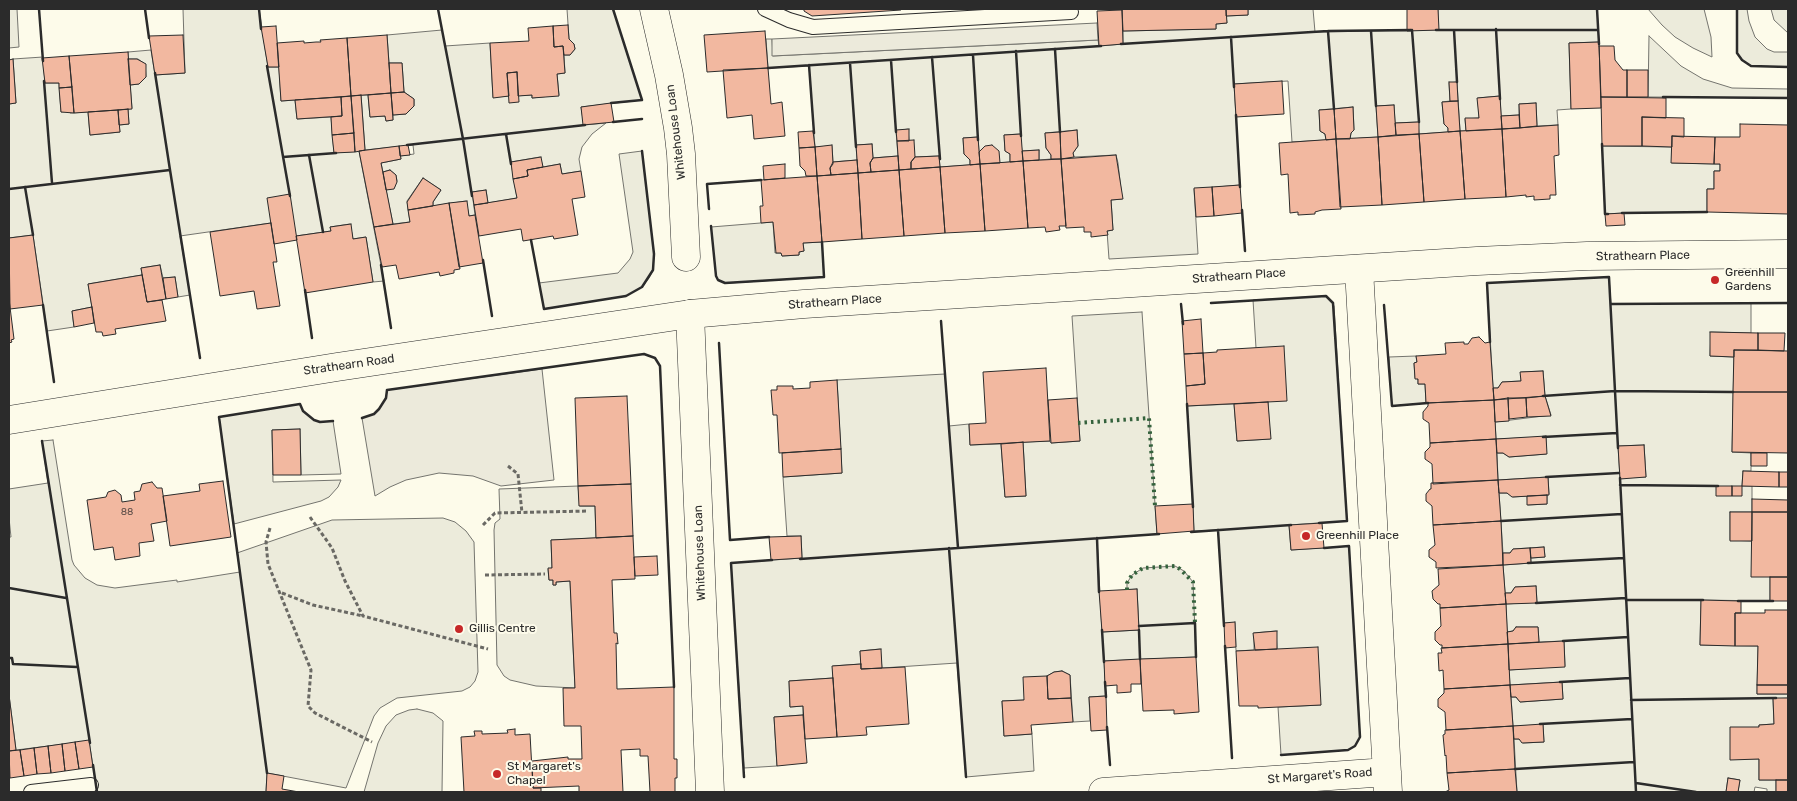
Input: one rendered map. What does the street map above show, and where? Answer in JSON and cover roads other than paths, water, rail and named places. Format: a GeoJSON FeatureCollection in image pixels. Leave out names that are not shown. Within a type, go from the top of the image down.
{"type":"FeatureCollection","features":[{"type":"Feature","properties":{"kind":"street","name":"Whitehouse Loan"},"geometry":{"type":"LineString","coordinates":[[654,9],[669,75],[678,128],[686,257]]}},
{"type":"Feature","properties":{"kind":"street","name":"Strathearn Place"},"geometry":{"type":"LineString","coordinates":[[690,314],[804,304],[1587,256],[1788,254]]}},
{"type":"Feature","properties":{"kind":"street"},"geometry":{"type":"LineString","coordinates":[[1359,269],[1387,782]]}},
{"type":"Feature","properties":{"kind":"street","name":"Whitehouse Loan"},"geometry":{"type":"LineString","coordinates":[[690,314],[710,792]]}},
{"type":"Feature","properties":{"kind":"street","name":"Strathearn Road"},"geometry":{"type":"LineString","coordinates":[[9,420],[336,366],[690,314]]}},
{"type":"Feature","properties":{"kind":"street","name":"St Margaret's Road"},"geometry":{"type":"LineString","coordinates":[[1103,792],[1387,782]]}},
{"type":"Feature","properties":{"kind":"lane"},"geometry":{"type":"LineString","coordinates":[[765,9],[789,20],[813,27],[1071,12]]}},
{"type":"Feature","properties":{"kind":"lane"},"geometry":{"type":"LineString","coordinates":[[31,792],[90,785]]}},
{"type":"Feature","properties":{"kind":"place","name":"Greenhill Gardens"},"geometry":{"type":"Point","coordinates":[1715,280]}},
{"type":"Feature","properties":{"kind":"place","name":"Greenhill Place"},"geometry":{"type":"Point","coordinates":[1306,536]}},
{"type":"Feature","properties":{"kind":"place","name":"Gillis Centre"},"geometry":{"type":"Point","coordinates":[459,629]}},
{"type":"Feature","properties":{"kind":"place","name":"St Margaret's Chapel"},"geometry":{"type":"Point","coordinates":[497,774]}}]}
